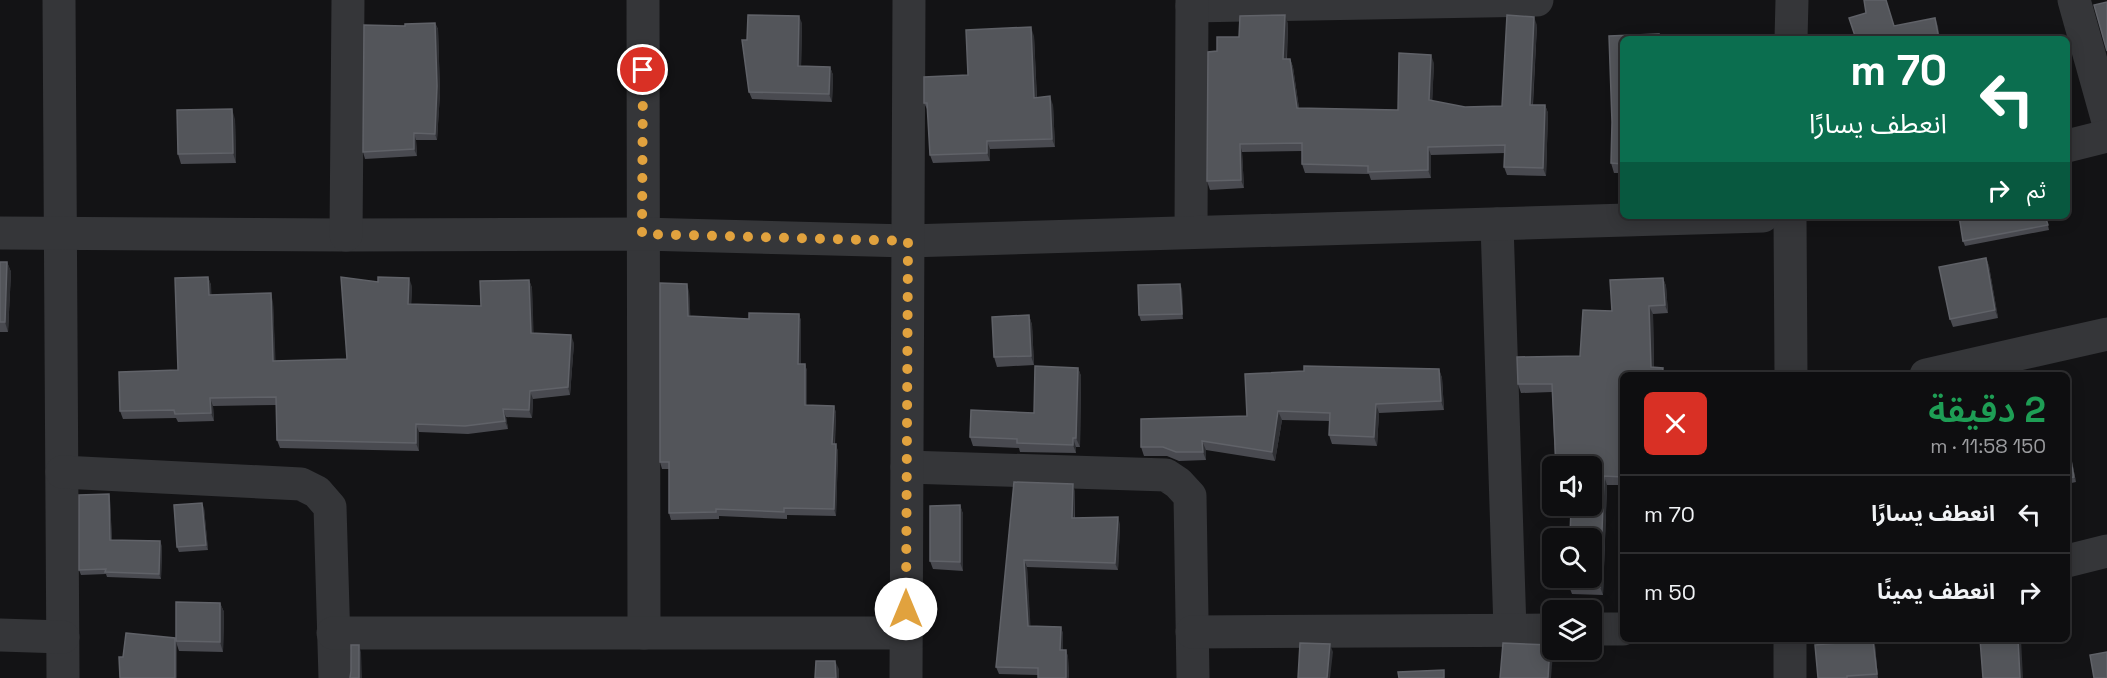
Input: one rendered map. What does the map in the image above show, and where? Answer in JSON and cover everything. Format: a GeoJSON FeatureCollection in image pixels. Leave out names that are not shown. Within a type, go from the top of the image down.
{"type":"FeatureCollection","features":[{"type":"Feature","properties":{"kind":"street"},"geometry":{"type":"LineString","coordinates":[[59,0],[63,678]]}},
{"type":"Feature","properties":{"kind":"street"},"geometry":{"type":"LineString","coordinates":[[346,235],[348,0]]}},
{"type":"Feature","properties":{"kind":"street"},"geometry":{"type":"LineString","coordinates":[[643,0],[644,633]]}},
{"type":"Feature","properties":{"kind":"street"},"geometry":{"type":"LineString","coordinates":[[906,678],[909,0]]}},
{"type":"Feature","properties":{"kind":"street"},"geometry":{"type":"LineString","coordinates":[[1191,232],[1192,3],[1537,0]]}},
{"type":"Feature","properties":{"kind":"street"},"geometry":{"type":"LineString","coordinates":[[1791,0],[1791,36]]}},
{"type":"Feature","properties":{"kind":"street"},"geometry":{"type":"LineString","coordinates":[[2074,0],[2107,117]]}},
{"type":"Feature","properties":{"kind":"street"},"geometry":{"type":"LineString","coordinates":[[2070,145],[2107,136]]}},
{"type":"Feature","properties":{"kind":"street"},"geometry":{"type":"LineString","coordinates":[[0,233],[642,234],[908,241],[1663,219]]}},
{"type":"Feature","properties":{"kind":"street"},"geometry":{"type":"LineString","coordinates":[[1790,219],[1791,372]]}},
{"type":"Feature","properties":{"kind":"street"},"geometry":{"type":"LineString","coordinates":[[1497,224],[1510,630]]}},
{"type":"Feature","properties":{"kind":"street"},"geometry":{"type":"LineString","coordinates":[[1939,372],[2107,334]]}},
{"type":"Feature","properties":{"kind":"street"},"geometry":{"type":"LineString","coordinates":[[907,467],[1167,475],[1190,496],[1193,678]]}},
{"type":"Feature","properties":{"kind":"street"},"geometry":{"type":"LineString","coordinates":[[63,472],[301,484],[317,492],[330,507],[334,678]]}},
{"type":"Feature","properties":{"kind":"street"},"geometry":{"type":"LineString","coordinates":[[2070,560],[2107,552]]}},
{"type":"Feature","properties":{"kind":"street"},"geometry":{"type":"LineString","coordinates":[[1602,629],[1620,629]]}},
{"type":"Feature","properties":{"kind":"street"},"geometry":{"type":"LineString","coordinates":[[1192,632],[1542,630]]}},
{"type":"Feature","properties":{"kind":"street"},"geometry":{"type":"LineString","coordinates":[[333,633],[906,633]]}},
{"type":"Feature","properties":{"kind":"street"},"geometry":{"type":"LineString","coordinates":[[0,635],[63,637]]}},
{"type":"Feature","properties":{"kind":"street"},"geometry":{"type":"LineString","coordinates":[[1790,642],[1790,678]]}},
{"type":"Feature","properties":{"kind":"building"},"geometry":{"type":"Polygon","coordinates":[[[1864,0],[1886,0],[1894,26],[1935,18],[1938,36],[1855,36],[1849,18],[1866,13],[1864,0]]]}},
{"type":"Feature","properties":{"kind":"building"},"geometry":{"type":"Polygon","coordinates":[[[2107,2],[2107,51],[2094,5],[2107,2]]]}},
{"type":"Feature","properties":{"kind":"building"},"geometry":{"type":"Polygon","coordinates":[[[748,15],[799,16],[798,66],[830,67],[829,94],[749,92],[742,40],[747,40],[748,15]]]}},
{"type":"Feature","properties":{"kind":"building"},"geometry":{"type":"Polygon","coordinates":[[[1285,15],[1283,59],[1290,59],[1297,108],[1398,110],[1399,53],[1431,55],[1429,100],[1465,107],[1502,106],[1507,15],[1534,17],[1530,105],[1545,105],[1543,168],[1504,167],[1505,145],[1428,147],[1428,170],[1368,172],[1368,166],[1302,164],[1302,143],[1240,144],[1241,180],[1207,181],[1208,52],[1217,51],[1217,37],[1239,37],[1240,16],[1285,15]]]}},
{"type":"Feature","properties":{"kind":"building"},"geometry":{"type":"Polygon","coordinates":[[[435,23],[437,86],[435,134],[414,133],[414,149],[363,152],[364,25],[405,26],[405,24],[435,23]]]}},
{"type":"Feature","properties":{"kind":"building"},"geometry":{"type":"Polygon","coordinates":[[[1031,27],[1034,98],[1050,96],[1052,139],[987,141],[987,153],[930,155],[927,103],[924,103],[924,77],[968,75],[966,30],[1031,27]]]}},
{"type":"Feature","properties":{"kind":"building"},"geometry":{"type":"Polygon","coordinates":[[[1659,34],[1659,36],[1620,36],[1620,164],[1611,163],[1609,36],[1659,34]]]}},
{"type":"Feature","properties":{"kind":"building"},"geometry":{"type":"Polygon","coordinates":[[[232,109],[233,153],[178,154],[177,110],[232,109]]]}},
{"type":"Feature","properties":{"kind":"building"},"geometry":{"type":"Polygon","coordinates":[[[1959,219],[2046,219],[2048,225],[1963,241],[1959,219]]]}},
{"type":"Feature","properties":{"kind":"building"},"geometry":{"type":"Polygon","coordinates":[[[1986,258],[1995,310],[1950,319],[1939,267],[1986,258]]]}},
{"type":"Feature","properties":{"kind":"building"},"geometry":{"type":"Polygon","coordinates":[[[0,262],[7,262],[5,322],[0,322],[0,262]]]}},
{"type":"Feature","properties":{"kind":"building"},"geometry":{"type":"Polygon","coordinates":[[[208,277],[209,295],[271,293],[273,361],[347,359],[341,277],[378,282],[378,277],[409,278],[408,304],[481,306],[480,281],[529,280],[531,333],[571,335],[568,387],[530,391],[529,410],[503,409],[505,421],[465,426],[416,424],[416,443],[277,440],[276,397],[210,398],[211,413],[175,414],[174,410],[120,411],[119,372],[178,370],[175,278],[208,277]]]}},
{"type":"Feature","properties":{"kind":"building"},"geometry":{"type":"Polygon","coordinates":[[[1663,278],[1665,305],[1649,306],[1651,367],[1663,368],[1662,372],[1620,372],[1620,477],[1604,476],[1602,532],[1602,528],[1570,528],[1571,516],[1602,516],[1602,456],[1556,456],[1552,384],[1518,384],[1517,357],[1580,356],[1583,310],[1612,311],[1610,280],[1663,278]]]}},
{"type":"Feature","properties":{"kind":"building"},"geometry":{"type":"Polygon","coordinates":[[[660,283],[687,284],[688,316],[749,319],[749,313],[799,314],[798,364],[805,364],[805,405],[834,406],[832,444],[836,444],[834,509],[784,508],[784,512],[716,509],[716,512],[669,513],[669,462],[660,462],[660,283]]]}},
{"type":"Feature","properties":{"kind":"building"},"geometry":{"type":"Polygon","coordinates":[[[1180,284],[1182,314],[1139,315],[1138,285],[1180,284]]]}},
{"type":"Feature","properties":{"kind":"building"},"geometry":{"type":"Polygon","coordinates":[[[1029,315],[1031,356],[994,357],[992,317],[1029,315]]]}},
{"type":"Feature","properties":{"kind":"building"},"geometry":{"type":"Polygon","coordinates":[[[1035,366],[1078,368],[1076,438],[1073,438],[1073,445],[1017,443],[1017,439],[970,437],[971,410],[1034,413],[1035,366]]]}},
{"type":"Feature","properties":{"kind":"building"},"geometry":{"type":"Polygon","coordinates":[[[1304,366],[1439,369],[1441,401],[1376,404],[1374,437],[1329,435],[1330,413],[1278,411],[1272,452],[1202,441],[1203,452],[1176,452],[1163,447],[1141,447],[1141,419],[1247,416],[1245,374],[1304,371],[1304,366]]]}},
{"type":"Feature","properties":{"kind":"building"},"geometry":{"type":"Polygon","coordinates":[[[2070,456],[2074,477],[2070,478],[2070,456]]]}},
{"type":"Feature","properties":{"kind":"building"},"geometry":{"type":"Polygon","coordinates":[[[1014,482],[1073,484],[1072,518],[1118,517],[1115,563],[1024,560],[1028,626],[1061,627],[1060,650],[1066,650],[1066,678],[1038,678],[1038,668],[996,667],[1014,482]]]}},
{"type":"Feature","properties":{"kind":"building"},"geometry":{"type":"Polygon","coordinates":[[[109,494],[110,540],[160,541],[159,574],[105,572],[106,569],[79,570],[79,495],[109,494]]]}},
{"type":"Feature","properties":{"kind":"building"},"geometry":{"type":"Polygon","coordinates":[[[202,503],[206,545],[177,547],[174,505],[202,503]]]}},
{"type":"Feature","properties":{"kind":"building"},"geometry":{"type":"Polygon","coordinates":[[[960,505],[960,562],[930,561],[930,506],[960,505]]]}},
{"type":"Feature","properties":{"kind":"building"},"geometry":{"type":"Polygon","coordinates":[[[176,602],[220,603],[220,642],[176,641],[176,602]]]}},
{"type":"Feature","properties":{"kind":"building"},"geometry":{"type":"Polygon","coordinates":[[[126,633],[175,638],[175,678],[120,678],[119,657],[123,657],[126,633]]]}},
{"type":"Feature","properties":{"kind":"building"},"geometry":{"type":"Polygon","coordinates":[[[1873,642],[1877,674],[1847,676],[1847,678],[1818,678],[1815,645],[1873,642]]]}},
{"type":"Feature","properties":{"kind":"building"},"geometry":{"type":"Polygon","coordinates":[[[1980,642],[2018,642],[2020,678],[1983,678],[1980,642]]]}},
{"type":"Feature","properties":{"kind":"building"},"geometry":{"type":"Polygon","coordinates":[[[1300,643],[1330,644],[1327,678],[1298,678],[1300,643]]]}},
{"type":"Feature","properties":{"kind":"building"},"geometry":{"type":"Polygon","coordinates":[[[1503,643],[1542,645],[1542,660],[1549,660],[1548,678],[1500,678],[1503,643]]]}},
{"type":"Feature","properties":{"kind":"building"},"geometry":{"type":"Polygon","coordinates":[[[351,645],[359,645],[359,678],[350,678],[351,645]]]}},
{"type":"Feature","properties":{"kind":"building"},"geometry":{"type":"Polygon","coordinates":[[[2107,652],[2107,678],[2094,678],[2090,655],[2107,652]]]}},
{"type":"Feature","properties":{"kind":"building"},"geometry":{"type":"Polygon","coordinates":[[[816,661],[835,661],[836,678],[815,678],[816,661]]]}},
{"type":"Feature","properties":{"kind":"building"},"geometry":{"type":"Polygon","coordinates":[[[1444,670],[1444,678],[1399,678],[1398,672],[1444,670]]]}},
{"type":"Feature","properties":{"kind":"route"},"geometry":{"type":"LineString","coordinates":[[643,70],[642,234],[908,241],[906,609]]}}]}
